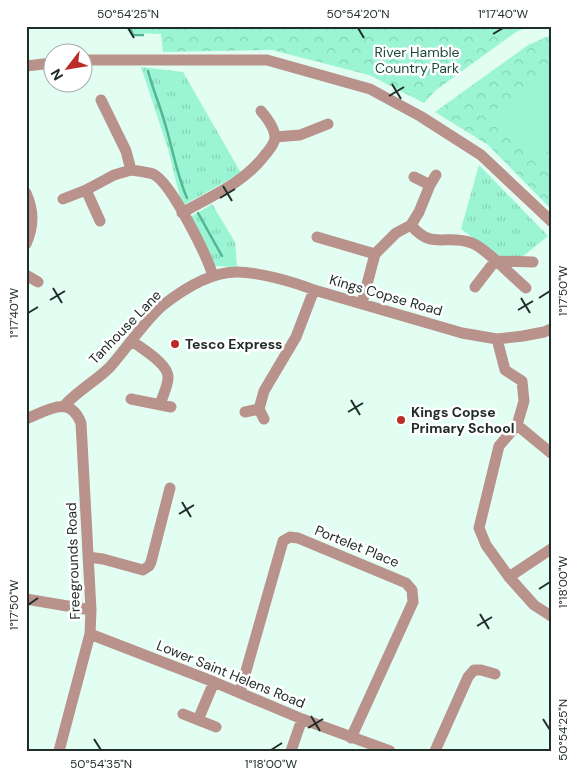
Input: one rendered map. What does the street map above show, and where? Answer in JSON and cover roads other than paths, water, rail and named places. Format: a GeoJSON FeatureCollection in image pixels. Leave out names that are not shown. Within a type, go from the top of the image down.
{"type":"FeatureCollection","features":[{"type":"Feature","properties":{"kind":"street"},"geometry":{"type":"LineString","coordinates":[[92,60],[267,60],[370,90],[420,116],[481,155],[551,221]]}},
{"type":"Feature","properties":{"kind":"street"},"geometry":{"type":"LineString","coordinates":[[26,66],[42,64]]}},
{"type":"Feature","properties":{"kind":"street"},"geometry":{"type":"LineString","coordinates":[[100,100],[126,152],[130,170]]}},
{"type":"Feature","properties":{"kind":"street"},"geometry":{"type":"LineString","coordinates":[[182,213],[235,183],[255,169],[272,146],[275,138],[272,127],[262,115]]}},
{"type":"Feature","properties":{"kind":"street"},"geometry":{"type":"LineString","coordinates":[[275,138],[300,135],[321,124]]}},
{"type":"Feature","properties":{"kind":"street"},"geometry":{"type":"LineString","coordinates":[[63,199],[86,190],[114,175],[130,170],[154,174],[169,188],[208,261],[213,276]]}},
{"type":"Feature","properties":{"kind":"street"},"geometry":{"type":"LineString","coordinates":[[362,303],[375,254],[396,233],[411,225],[433,180],[414,177]]}},
{"type":"Feature","properties":{"kind":"street"},"geometry":{"type":"LineString","coordinates":[[86,190],[100,221]]}},
{"type":"Feature","properties":{"kind":"street"},"geometry":{"type":"LineString","coordinates":[[26,193],[31,208],[32,230],[26,244]]}},
{"type":"Feature","properties":{"kind":"street"},"geometry":{"type":"LineString","coordinates":[[411,225],[420,236],[432,240],[472,242],[484,250],[526,288]]}},
{"type":"Feature","properties":{"kind":"street"},"geometry":{"type":"LineString","coordinates":[[328,239],[332,227]]}},
{"type":"Feature","properties":{"kind":"street"},"geometry":{"type":"LineString","coordinates":[[317,237],[375,254]]}},
{"type":"Feature","properties":{"kind":"street"},"geometry":{"type":"LineString","coordinates":[[495,261],[533,262]]}},
{"type":"Feature","properties":{"kind":"street"},"geometry":{"type":"LineString","coordinates":[[475,287],[495,261]]}},
{"type":"Feature","properties":{"kind":"street","name":"Kings Copse Road"},"geometry":{"type":"LineString","coordinates":[[213,276],[236,272],[292,282],[462,332],[497,339],[523,336],[551,329]]}},
{"type":"Feature","properties":{"kind":"street"},"geometry":{"type":"LineString","coordinates":[[26,275],[38,282]]}},
{"type":"Feature","properties":{"kind":"street","name":"Tanhouse Lane"},"geometry":{"type":"LineString","coordinates":[[64,406],[74,395],[108,369],[161,307],[213,276]]}},
{"type":"Feature","properties":{"kind":"street"},"geometry":{"type":"LineString","coordinates":[[245,412],[261,414],[264,391],[296,338],[314,290]]}},
{"type":"Feature","properties":{"kind":"street"},"geometry":{"type":"LineString","coordinates":[[497,339],[504,370],[522,381],[524,401],[517,425],[499,446],[479,528],[486,545],[510,578],[534,605],[551,616]]}},
{"type":"Feature","properties":{"kind":"street"},"geometry":{"type":"LineString","coordinates":[[132,341],[160,362],[166,369],[169,377],[165,406],[132,399]]}},
{"type":"Feature","properties":{"kind":"street"},"geometry":{"type":"LineString","coordinates":[[26,419],[64,406]]}},
{"type":"Feature","properties":{"kind":"street","name":"Freegrounds Road"},"geometry":{"type":"LineString","coordinates":[[59,751],[90,634],[91,610],[82,423],[76,411],[64,406]]}},
{"type":"Feature","properties":{"kind":"street"},"geometry":{"type":"LineString","coordinates":[[517,425],[551,453]]}},
{"type":"Feature","properties":{"kind":"street"},"geometry":{"type":"LineString","coordinates":[[88,557],[103,559],[136,569],[143,570],[149,566],[170,492]]}},
{"type":"Feature","properties":{"kind":"street","name":"Portelet Place"},"geometry":{"type":"LineString","coordinates":[[240,692],[283,542],[290,537],[298,538],[406,583],[412,590],[412,602],[351,738]]}},
{"type":"Feature","properties":{"kind":"street"},"geometry":{"type":"LineString","coordinates":[[510,578],[551,549]]}},
{"type":"Feature","properties":{"kind":"street"},"geometry":{"type":"LineString","coordinates":[[26,599],[91,610]]}},
{"type":"Feature","properties":{"kind":"street","name":"Lower Saint Helens Road"},"geometry":{"type":"LineString","coordinates":[[90,634],[240,692],[302,719],[390,751]]}},
{"type":"Feature","properties":{"kind":"street"},"geometry":{"type":"LineString","coordinates":[[435,751],[468,677],[474,670],[495,674]]}},
{"type":"Feature","properties":{"kind":"street"},"geometry":{"type":"LineString","coordinates":[[198,720],[214,682]]}},
{"type":"Feature","properties":{"kind":"street"},"geometry":{"type":"LineString","coordinates":[[182,714],[216,727]]}},
{"type":"Feature","properties":{"kind":"street"},"geometry":{"type":"LineString","coordinates":[[292,751],[302,719]]}},
{"type":"Feature","properties":{"kind":"waterway"},"geometry":{"type":"LineString","coordinates":[[129,26],[133,35],[143,35]]}},
{"type":"Feature","properties":{"kind":"waterway"},"geometry":{"type":"LineString","coordinates":[[148,71],[164,120],[180,181],[187,198]]}},
{"type":"Feature","properties":{"kind":"waterway"},"geometry":{"type":"LineString","coordinates":[[198,213],[222,256]]}},
{"type":"Feature","properties":{"kind":"place","name":"Tesco Express"},"geometry":{"type":"Point","coordinates":[175,344]}},
{"type":"Feature","properties":{"kind":"place","name":"Kings Copse Primary School"},"geometry":{"type":"Point","coordinates":[401,420]}},
{"type":"Feature","properties":{"kind":"park label","name":"River Hamble Country Park"},"geometry":{"type":"Point","coordinates":[417,60]}}]}
